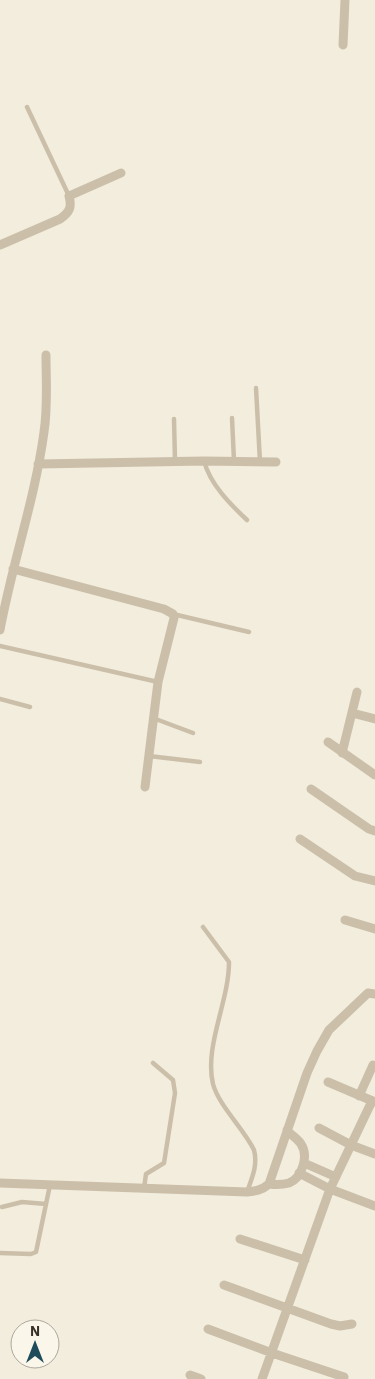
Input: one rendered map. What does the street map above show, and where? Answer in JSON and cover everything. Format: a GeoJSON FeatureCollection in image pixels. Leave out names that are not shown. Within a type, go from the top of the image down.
{"type":"FeatureCollection","features":[{"type":"Feature","properties":{"kind":"street"},"geometry":{"type":"LineString","coordinates":[[343,45],[345,0]]}},
{"type":"Feature","properties":{"kind":"street"},"geometry":{"type":"LineString","coordinates":[[0,245],[60,219],[68,213],[71,205],[69,196],[121,173]]}},
{"type":"Feature","properties":{"kind":"street"},"geometry":{"type":"LineString","coordinates":[[0,630],[44,431],[46,355]]}},
{"type":"Feature","properties":{"kind":"street"},"geometry":{"type":"LineString","coordinates":[[38,464],[204,461],[276,462]]}},
{"type":"Feature","properties":{"kind":"street"},"geometry":{"type":"LineString","coordinates":[[13,569],[164,609],[173,614],[174,618],[158,682],[144,787]]}},
{"type":"Feature","properties":{"kind":"street"},"geometry":{"type":"LineString","coordinates":[[342,752],[357,692]]}},
{"type":"Feature","properties":{"kind":"street"},"geometry":{"type":"LineString","coordinates":[[352,713],[375,719]]}},
{"type":"Feature","properties":{"kind":"street"},"geometry":{"type":"LineString","coordinates":[[328,742],[375,775]]}},
{"type":"Feature","properties":{"kind":"street"},"geometry":{"type":"LineString","coordinates":[[311,789],[369,830],[375,831]]}},
{"type":"Feature","properties":{"kind":"street"},"geometry":{"type":"LineString","coordinates":[[300,839],[355,876],[375,881]]}},
{"type":"Feature","properties":{"kind":"street"},"geometry":{"type":"LineString","coordinates":[[345,920],[375,929]]}},
{"type":"Feature","properties":{"kind":"street"},"geometry":{"type":"LineString","coordinates":[[269,1184],[307,1073],[330,1030],[368,993],[375,994]]}},
{"type":"Feature","properties":{"kind":"street"},"geometry":{"type":"LineString","coordinates":[[359,1096],[373,1064]]}},
{"type":"Feature","properties":{"kind":"street"},"geometry":{"type":"LineString","coordinates":[[262,1379],[330,1189],[374,1102],[328,1082]]}},
{"type":"Feature","properties":{"kind":"street"},"geometry":{"type":"LineString","coordinates":[[319,1128],[351,1145],[375,1154]]}},
{"type":"Feature","properties":{"kind":"street"},"geometry":{"type":"LineString","coordinates":[[0,1183],[247,1192],[258,1190],[269,1184],[281,1185],[291,1182],[299,1174],[304,1163],[304,1150],[301,1144],[287,1130]]}},
{"type":"Feature","properties":{"kind":"street"},"geometry":{"type":"LineString","coordinates":[[304,1163],[336,1177]]}},
{"type":"Feature","properties":{"kind":"street"},"geometry":{"type":"LineString","coordinates":[[299,1174],[330,1189],[375,1206]]}},
{"type":"Feature","properties":{"kind":"street"},"geometry":{"type":"LineString","coordinates":[[240,1239],[306,1260]]}},
{"type":"Feature","properties":{"kind":"street"},"geometry":{"type":"LineString","coordinates":[[224,1285],[331,1324],[340,1326],[352,1324]]}},
{"type":"Feature","properties":{"kind":"street"},"geometry":{"type":"LineString","coordinates":[[208,1329],[344,1377]]}},
{"type":"Feature","properties":{"kind":"street"},"geometry":{"type":"LineString","coordinates":[[190,1375],[201,1379]]}},
{"type":"Feature","properties":{"kind":"lane"},"geometry":{"type":"LineString","coordinates":[[27,107],[69,196]]}},
{"type":"Feature","properties":{"kind":"lane"},"geometry":{"type":"LineString","coordinates":[[256,388],[260,462]]}},
{"type":"Feature","properties":{"kind":"lane"},"geometry":{"type":"LineString","coordinates":[[232,418],[234,462]]}},
{"type":"Feature","properties":{"kind":"lane"},"geometry":{"type":"LineString","coordinates":[[174,419],[175,462]]}},
{"type":"Feature","properties":{"kind":"lane"},"geometry":{"type":"LineString","coordinates":[[204,461],[222,494],[247,520]]}},
{"type":"Feature","properties":{"kind":"lane"},"geometry":{"type":"LineString","coordinates":[[173,614],[249,632]]}},
{"type":"Feature","properties":{"kind":"lane"},"geometry":{"type":"LineString","coordinates":[[0,646],[158,682]]}},
{"type":"Feature","properties":{"kind":"lane"},"geometry":{"type":"LineString","coordinates":[[0,699],[30,707]]}},
{"type":"Feature","properties":{"kind":"lane"},"geometry":{"type":"LineString","coordinates":[[153,718],[194,733]]}},
{"type":"Feature","properties":{"kind":"lane"},"geometry":{"type":"LineString","coordinates":[[148,756],[200,762]]}},
{"type":"Feature","properties":{"kind":"lane"},"geometry":{"type":"LineString","coordinates":[[203,927],[229,962],[227,986],[212,1048],[213,1079],[218,1095],[250,1142],[256,1158],[253,1176],[247,1192]]}},
{"type":"Feature","properties":{"kind":"lane"},"geometry":{"type":"LineString","coordinates":[[144,1188],[146,1174],[164,1163],[175,1093],[173,1080],[153,1063]]}},
{"type":"Feature","properties":{"kind":"lane"},"geometry":{"type":"LineString","coordinates":[[0,1253],[31,1254],[36,1252],[50,1185]]}},
{"type":"Feature","properties":{"kind":"lane"},"geometry":{"type":"LineString","coordinates":[[2,1207],[22,1202],[46,1204]]}}]}
